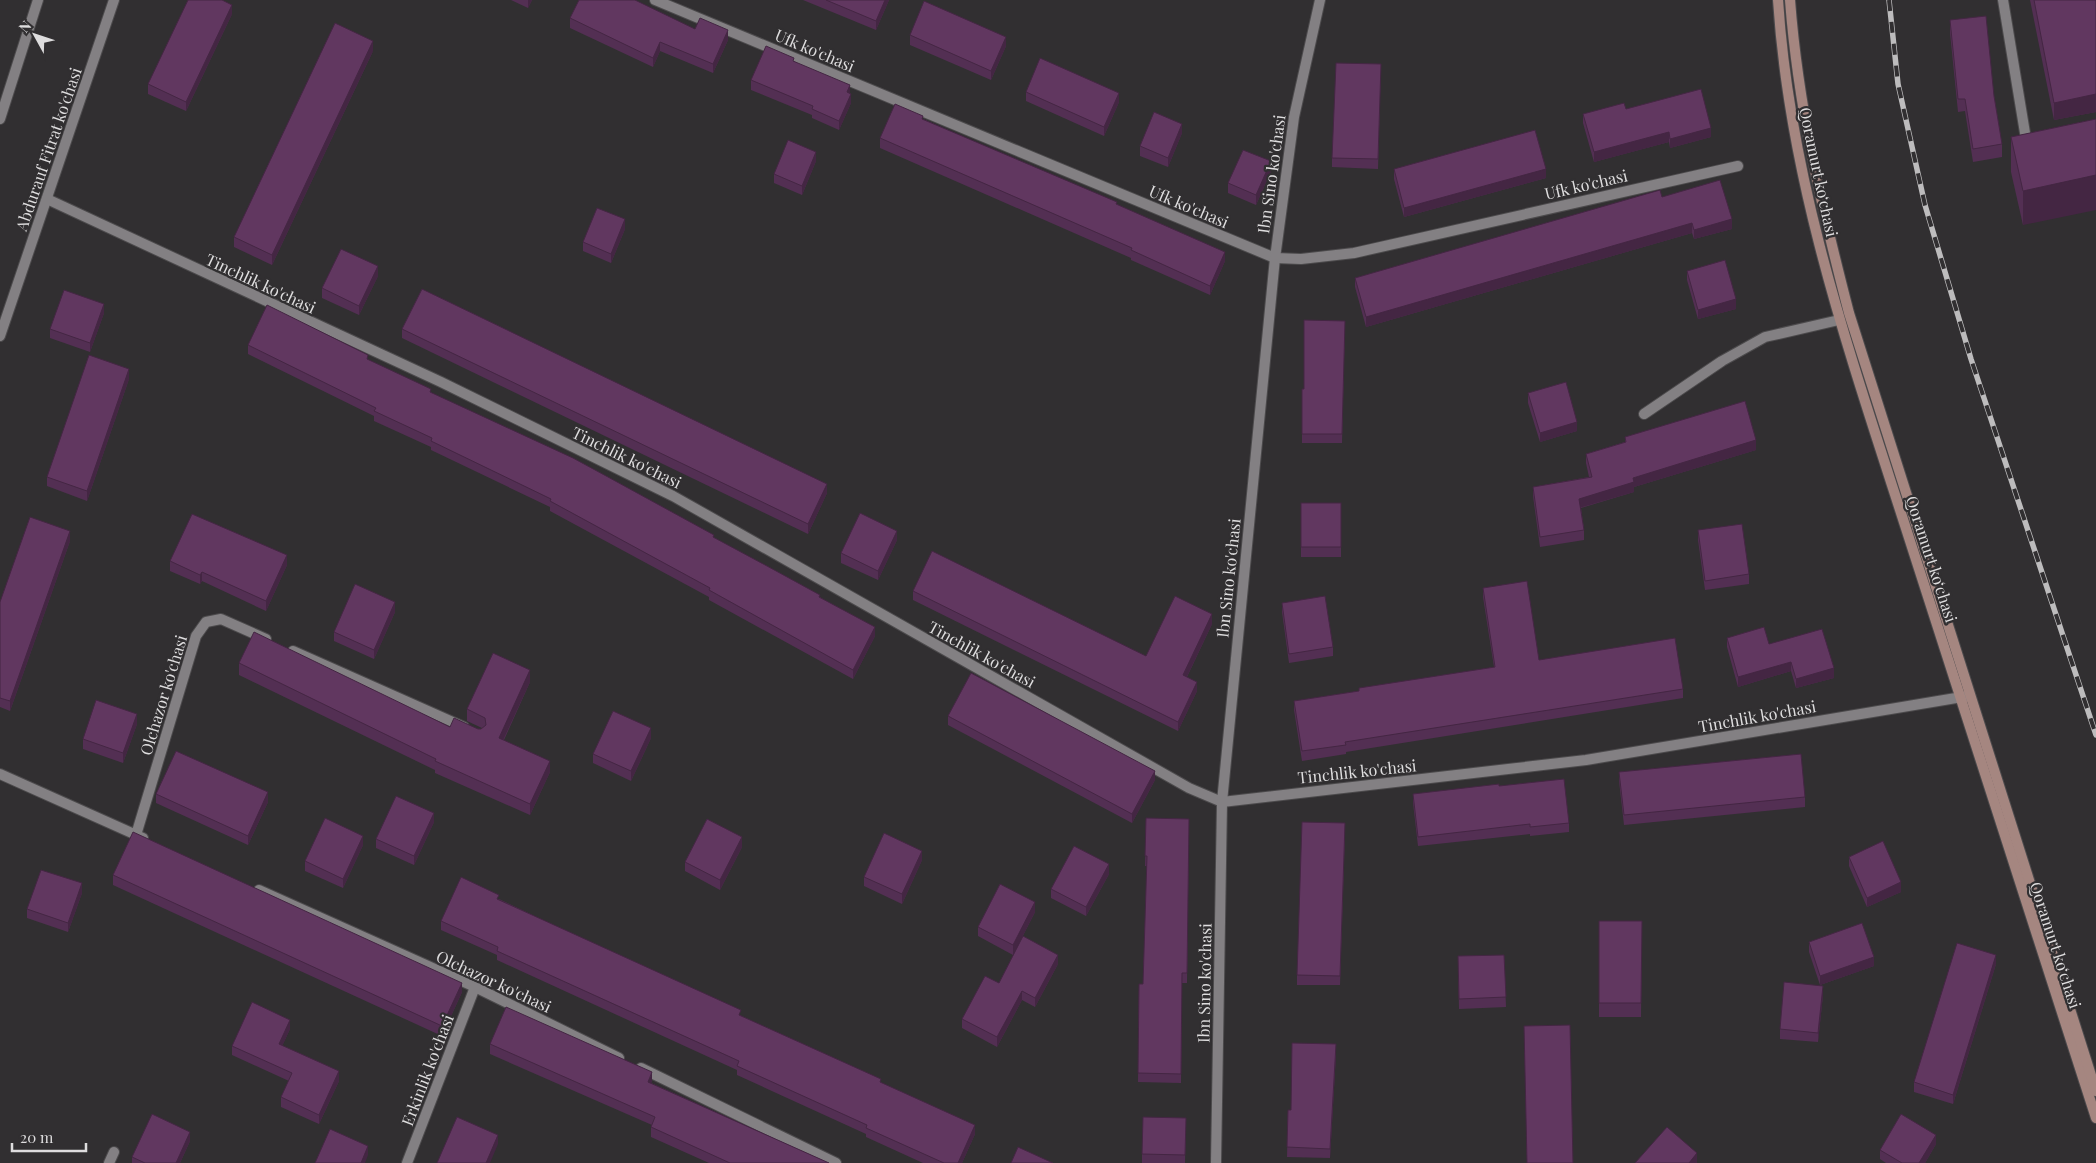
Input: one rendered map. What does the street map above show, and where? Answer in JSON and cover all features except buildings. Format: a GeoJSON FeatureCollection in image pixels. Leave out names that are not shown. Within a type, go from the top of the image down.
{"type":"FeatureCollection","features":[{"type":"Feature","properties":{"kind":"main road","name":"Qoramurt koʻchasi"},"geometry":{"type":"LineString","coordinates":[[1778,0],[1786,82],[1796,148],[1839,320],[2096,1118]]}},
{"type":"Feature","properties":{"kind":"main road","name":"Qoramurt koʻchasi"},"geometry":{"type":"LineString","coordinates":[[1790,0],[1798,82],[1808,143],[1849,313],[2096,1091]]}},
{"type":"Feature","properties":{"kind":"street"},"geometry":{"type":"LineString","coordinates":[[0,119],[38,0]]}},
{"type":"Feature","properties":{"kind":"street","name":"Abdurauf Fitrat ko'chasi"},"geometry":{"type":"LineString","coordinates":[[0,336],[114,0]]}},
{"type":"Feature","properties":{"kind":"street","name":"Ufk ko'chasi"},"geometry":{"type":"LineString","coordinates":[[655,0],[1275,258],[1301,259],[1354,253],[1738,166]]}},
{"type":"Feature","properties":{"kind":"street","name":"Ibn Sino ko'chasi"},"geometry":{"type":"LineString","coordinates":[[1216,1163],[1222,802],[1275,258],[1294,117],[1320,0]]}},
{"type":"Feature","properties":{"kind":"street"},"geometry":{"type":"LineString","coordinates":[[2003,0],[2026,139],[2044,136]]}},
{"type":"Feature","properties":{"kind":"street","name":"Tinchlik ko'chasi"},"geometry":{"type":"LineString","coordinates":[[47,200],[440,382],[673,496],[1189,788],[1222,802],[1586,760],[1971,696]]}},
{"type":"Feature","properties":{"kind":"street"},"geometry":{"type":"LineString","coordinates":[[1644,414],[1722,362],[1765,337],[1839,320]]}},
{"type":"Feature","properties":{"kind":"street","name":"Olchazor ko'chasi"},"geometry":{"type":"LineString","coordinates":[[136,835],[196,636],[206,622],[220,619],[471,730]]}},
{"type":"Feature","properties":{"kind":"street"},"geometry":{"type":"LineString","coordinates":[[0,774],[154,843]]}},
{"type":"Feature","properties":{"kind":"street","name":"Olchazor ko'chasi"},"geometry":{"type":"LineString","coordinates":[[252,887],[475,987],[836,1163]]}},
{"type":"Feature","properties":{"kind":"street","name":"Erkinlik ko'chasi"},"geometry":{"type":"LineString","coordinates":[[407,1163],[475,987]]}},
{"type":"Feature","properties":{"kind":"street"},"geometry":{"type":"LineString","coordinates":[[109,1163],[114,1152]]}},
{"type":"Feature","properties":{"kind":"railway"},"geometry":{"type":"LineString","coordinates":[[1889,0],[1898,84],[1925,205],[1971,359],[2096,735]]}}]}
